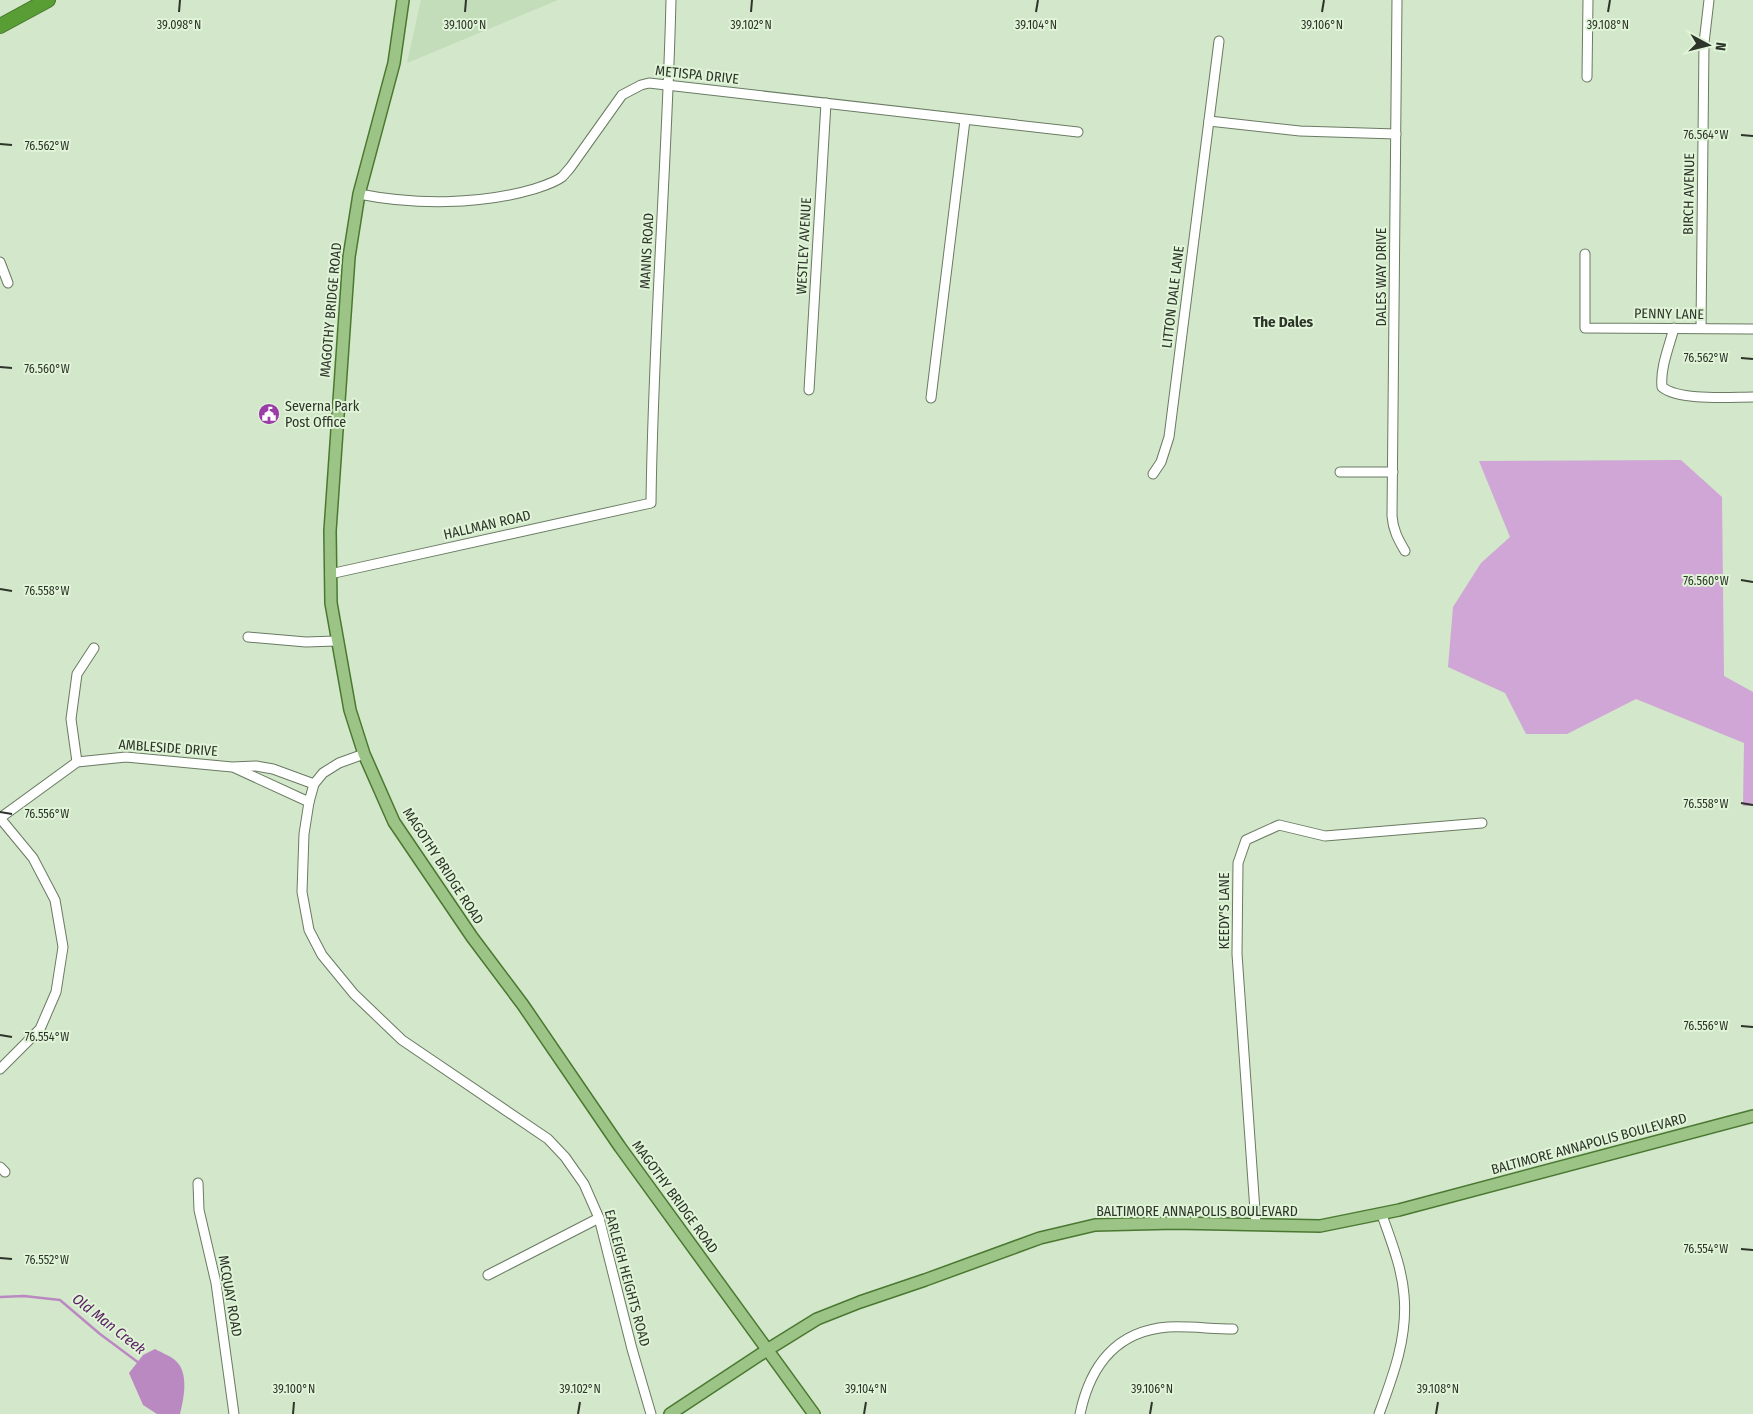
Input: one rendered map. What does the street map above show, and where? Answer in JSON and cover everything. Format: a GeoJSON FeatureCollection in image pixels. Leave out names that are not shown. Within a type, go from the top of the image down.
{"type":"FeatureCollection","features":[{"type":"Feature","properties":{"kind":"highway"},"geometry":{"type":"LineString","coordinates":[[0,26],[48,0]]}},
{"type":"Feature","properties":{"kind":"main road","name":"MAGOTHY BRIDGE ROAD"},"geometry":{"type":"LineString","coordinates":[[403,0],[390,81],[359,194],[349,266],[331,513],[330,574],[331,603],[336,641],[350,710],[364,754],[394,822],[472,937],[523,1004],[620,1147],[814,1414]]}},
{"type":"Feature","properties":{"kind":"main road","name":"BALTIMORE ANNAPOLIS BOULEVARD"},"geometry":{"type":"LineString","coordinates":[[670,1414],[817,1319],[851,1305],[1040,1238],[1095,1225],[1175,1223],[1320,1226],[1382,1215],[1753,1116]]}},
{"type":"Feature","properties":{"kind":"street","name":"MANNS ROAD"},"geometry":{"type":"LineString","coordinates":[[651,503],[652,405],[669,85],[671,0]]}},
{"type":"Feature","properties":{"kind":"street","name":"DALES WAY DRIVE"},"geometry":{"type":"LineString","coordinates":[[1397,0],[1392,516],[1397,539],[1405,551]]}},
{"type":"Feature","properties":{"kind":"street"},"geometry":{"type":"LineString","coordinates":[[1587,77],[1588,0]]}},
{"type":"Feature","properties":{"kind":"street","name":"BIRCH AVENUE"},"geometry":{"type":"LineString","coordinates":[[1701,328],[1704,43],[1709,0]]}},
{"type":"Feature","properties":{"kind":"street","name":"LITTON DALE LANE"},"geometry":{"type":"LineString","coordinates":[[1153,474],[1161,462],[1169,437],[1219,41]]}},
{"type":"Feature","properties":{"kind":"street","name":"METISPA DRIVE"},"geometry":{"type":"LineString","coordinates":[[359,194],[392,200],[432,201],[489,198],[539,187],[562,177],[622,95],[649,83],[1078,132]]}},
{"type":"Feature","properties":{"kind":"street","name":"WESTLEY AVENUE"},"geometry":{"type":"LineString","coordinates":[[809,390],[826,103]]}},
{"type":"Feature","properties":{"kind":"street"},"geometry":{"type":"LineString","coordinates":[[931,398],[965,120]]}},
{"type":"Feature","properties":{"kind":"street"},"geometry":{"type":"LineString","coordinates":[[1209,121],[1300,131],[1396,134]]}},
{"type":"Feature","properties":{"kind":"street","name":"PENNY LANE"},"geometry":{"type":"LineString","coordinates":[[1585,254],[1585,328],[1753,329]]}},
{"type":"Feature","properties":{"kind":"street"},"geometry":{"type":"LineString","coordinates":[[0,262],[8,283]]}},
{"type":"Feature","properties":{"kind":"street"},"geometry":{"type":"LineString","coordinates":[[1674,328],[1661,381],[1662,387],[1666,391],[1685,396],[1753,397]]}},
{"type":"Feature","properties":{"kind":"street"},"geometry":{"type":"LineString","coordinates":[[1340,472],[1393,472]]}},
{"type":"Feature","properties":{"kind":"street","name":"HALLMAN ROAD"},"geometry":{"type":"LineString","coordinates":[[330,574],[651,503]]}},
{"type":"Feature","properties":{"kind":"street"},"geometry":{"type":"LineString","coordinates":[[248,637],[306,642],[336,641]]}},
{"type":"Feature","properties":{"kind":"street"},"geometry":{"type":"LineString","coordinates":[[77,762],[71,719],[76,683],[78,674],[94,648]]}},
{"type":"Feature","properties":{"kind":"street"},"geometry":{"type":"LineString","coordinates":[[314,784],[323,773],[339,763],[364,754]]}},
{"type":"Feature","properties":{"kind":"street","name":"AMBLESIDE DRIVE"},"geometry":{"type":"LineString","coordinates":[[0,818],[77,762],[126,756],[232,767],[256,766],[314,784]]}},
{"type":"Feature","properties":{"kind":"street","name":"AMBLESIDE DRIVE"},"geometry":{"type":"LineString","coordinates":[[232,767],[309,802]]}},
{"type":"Feature","properties":{"kind":"street","name":"EARLEIGH HEIGHTS ROAD"},"geometry":{"type":"LineString","coordinates":[[314,784],[304,834],[302,892],[309,930],[322,955],[354,994],[402,1040],[548,1139],[565,1157],[584,1184],[599,1218],[632,1349],[651,1414]]}},
{"type":"Feature","properties":{"kind":"street"},"geometry":{"type":"LineString","coordinates":[[0,818],[33,858],[55,900],[63,947],[56,992],[40,1029],[0,1069]]}},
{"type":"Feature","properties":{"kind":"street","name":"KEEDY'S LANE"},"geometry":{"type":"LineString","coordinates":[[1256,1225],[1237,954],[1238,863],[1246,840],[1279,825],[1325,836],[1482,823]]}},
{"type":"Feature","properties":{"kind":"street","name":"MCQUAY ROAD"},"geometry":{"type":"LineString","coordinates":[[198,1183],[199,1210],[216,1283],[234,1414]]}},
{"type":"Feature","properties":{"kind":"street"},"geometry":{"type":"LineString","coordinates":[[1379,1414],[1395,1370],[1403,1338],[1404,1296],[1401,1275],[1382,1215]]}},
{"type":"Feature","properties":{"kind":"street"},"geometry":{"type":"LineString","coordinates":[[488,1274],[599,1218]]}},
{"type":"Feature","properties":{"kind":"street"},"geometry":{"type":"LineString","coordinates":[[1080,1414],[1088,1383],[1100,1363],[1119,1344],[1153,1329],[1168,1327],[1234,1329]]}},
{"type":"Feature","properties":{"kind":"shaded area"},"geometry":{"type":"Polygon","coordinates":[[[421,0],[558,0],[407,63],[421,0]]]}},
{"type":"Feature","properties":{"kind":"shaded area"},"geometry":{"type":"Polygon","coordinates":[[[1681,460],[1722,497],[1724,676],[1753,692],[1753,806],[1743,806],[1744,743],[1636,699],[1567,734],[1526,734],[1505,693],[1448,667],[1453,607],[1481,563],[1510,537],[1479,461],[1681,460]]]}},
{"type":"Feature","properties":{"kind":"shaded area"},"geometry":{"type":"Polygon","coordinates":[[[155,1349],[174,1359],[183,1372],[184,1394],[180,1414],[157,1414],[143,1405],[129,1373],[143,1355],[155,1349]]]}},
{"type":"Feature","properties":{"kind":"waterway","name":"Old Man Creek"},"geometry":{"type":"LineString","coordinates":[[0,1297],[24,1296],[60,1300],[100,1334],[139,1363]]}},
{"type":"Feature","properties":{"kind":"place","name":"Severna Park Post Office"},"geometry":{"type":"Point","coordinates":[269,414]}},
{"type":"Feature","properties":{"kind":"district","name":"The Dales"},"geometry":{"type":"Point","coordinates":[1283,322]}}]}
